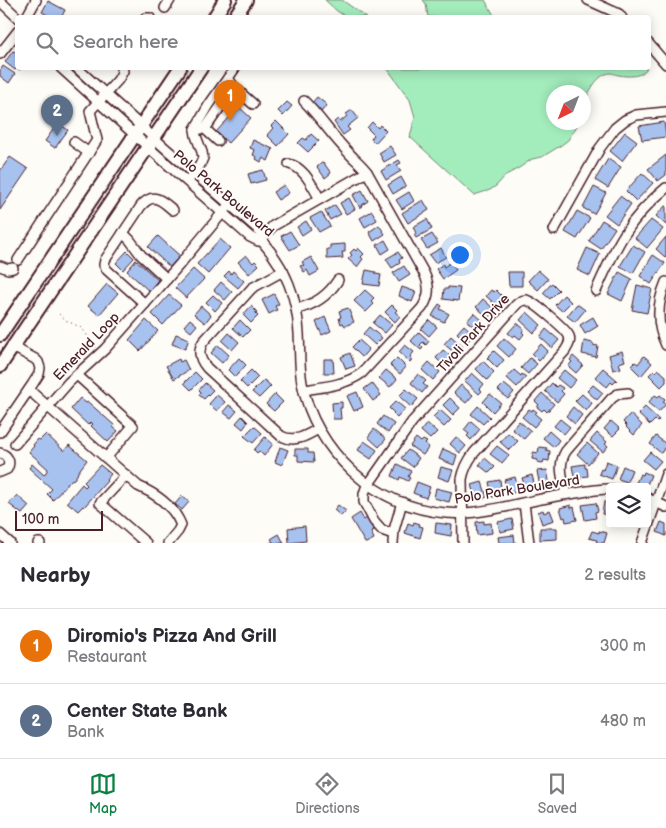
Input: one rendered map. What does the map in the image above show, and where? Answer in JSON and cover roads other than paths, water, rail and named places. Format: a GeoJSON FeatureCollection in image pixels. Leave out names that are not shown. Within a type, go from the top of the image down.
{"type":"FeatureCollection","features":[{"type":"Feature","properties":{"kind":"highway"},"geometry":{"type":"LineString","coordinates":[[216,15],[226,0]]}},
{"type":"Feature","properties":{"kind":"highway"},"geometry":{"type":"LineString","coordinates":[[236,15],[246,0]]}},
{"type":"Feature","properties":{"kind":"highway"},"geometry":{"type":"LineString","coordinates":[[0,335],[179,70]]}},
{"type":"Feature","properties":{"kind":"highway"},"geometry":{"type":"LineString","coordinates":[[0,366],[200,70]]}},
{"type":"Feature","properties":{"kind":"street"},"geometry":{"type":"LineString","coordinates":[[28,15],[36,0]]}},
{"type":"Feature","properties":{"kind":"street"},"geometry":{"type":"LineString","coordinates":[[588,0],[620,15]]}},
{"type":"Feature","properties":{"kind":"street"},"geometry":{"type":"LineString","coordinates":[[0,1],[15,15]]}},
{"type":"Feature","properties":{"kind":"street"},"geometry":{"type":"LineString","coordinates":[[0,10],[15,23]]}},
{"type":"Feature","properties":{"kind":"street"},"geometry":{"type":"LineString","coordinates":[[0,54],[15,35]]}},
{"type":"Feature","properties":{"kind":"street"},"geometry":{"type":"LineString","coordinates":[[651,46],[666,64]]}},
{"type":"Feature","properties":{"kind":"street"},"geometry":{"type":"LineString","coordinates":[[63,70],[98,102],[138,130]]}},
{"type":"Feature","properties":{"kind":"street"},"geometry":{"type":"LineString","coordinates":[[79,70],[106,94],[138,130]]}},
{"type":"Feature","properties":{"kind":"street"},"geometry":{"type":"LineString","coordinates":[[18,260],[97,140],[90,111],[118,80],[123,70]]}},
{"type":"Feature","properties":{"kind":"street"},"geometry":{"type":"LineString","coordinates":[[187,182],[203,158],[196,136],[234,70]]}},
{"type":"Feature","properties":{"kind":"street"},"geometry":{"type":"LineString","coordinates":[[228,78],[234,87],[253,104]]}},
{"type":"Feature","properties":{"kind":"street"},"geometry":{"type":"LineString","coordinates":[[200,129],[234,87]]}},
{"type":"Feature","properties":{"kind":"street"},"geometry":{"type":"LineString","coordinates":[[304,101],[317,114],[348,154],[367,172],[424,273],[428,284],[428,294],[422,308],[362,373],[338,384],[304,390]]}},
{"type":"Feature","properties":{"kind":"street"},"geometry":{"type":"LineString","coordinates":[[554,230],[600,148],[615,128],[625,120],[636,115],[666,112]]}},
{"type":"Feature","properties":{"kind":"street"},"geometry":{"type":"LineString","coordinates":[[200,129],[218,141]]}},
{"type":"Feature","properties":{"kind":"street","name":"Polo Park Boulevard"},"geometry":{"type":"LineString","coordinates":[[138,130],[187,182],[250,237],[262,241],[274,256],[292,292],[299,333],[300,370],[310,411],[318,429],[330,446],[343,462],[368,485],[402,502],[434,512],[448,514],[481,512],[566,494],[606,489]]}},
{"type":"Feature","properties":{"kind":"street"},"geometry":{"type":"LineString","coordinates":[[74,142],[89,153]]}},
{"type":"Feature","properties":{"kind":"street"},"geometry":{"type":"LineString","coordinates":[[151,142],[194,173],[258,230],[262,241]]}},
{"type":"Feature","properties":{"kind":"street"},"geometry":{"type":"LineString","coordinates":[[289,164],[302,170],[320,199]]}},
{"type":"Feature","properties":{"kind":"street"},"geometry":{"type":"LineString","coordinates":[[258,230],[270,229],[367,172]]}},
{"type":"Feature","properties":{"kind":"street"},"geometry":{"type":"LineString","coordinates":[[596,291],[612,254],[625,232],[642,210],[666,188]]}},
{"type":"Feature","properties":{"kind":"street"},"geometry":{"type":"LineString","coordinates":[[145,304],[107,270],[104,265],[105,260],[141,206],[148,200],[153,198],[159,199],[173,210]]}},
{"type":"Feature","properties":{"kind":"street","name":"Emerald Loop"},"geometry":{"type":"LineString","coordinates":[[15,444],[76,375],[105,349],[229,205]]}},
{"type":"Feature","properties":{"kind":"street"},"geometry":{"type":"LineString","coordinates":[[262,241],[270,229]]}},
{"type":"Feature","properties":{"kind":"street"},"geometry":{"type":"LineString","coordinates":[[123,233],[141,255],[167,279]]}},
{"type":"Feature","properties":{"kind":"street"},"geometry":{"type":"LineString","coordinates":[[0,266],[8,269],[13,268]]}},
{"type":"Feature","properties":{"kind":"street"},"geometry":{"type":"LineString","coordinates":[[283,271],[249,291],[203,342],[200,349],[200,357],[207,368],[281,436],[291,439],[299,438],[318,429]]}},
{"type":"Feature","properties":{"kind":"street"},"geometry":{"type":"LineString","coordinates":[[296,310],[320,301],[338,280]]}},
{"type":"Feature","properties":{"kind":"street"},"geometry":{"type":"LineString","coordinates":[[666,282],[661,296],[658,316],[660,329],[666,345]]}},
{"type":"Feature","properties":{"kind":"street","name":"Tivoli Park Drive"},"geometry":{"type":"LineString","coordinates":[[368,485],[416,417],[516,305],[522,300],[528,300],[535,304],[565,331],[569,337],[569,344],[565,351],[468,461],[462,479],[463,543]]}},
{"type":"Feature","properties":{"kind":"street"},"geometry":{"type":"LineString","coordinates":[[0,432],[39,374],[40,368],[35,359],[13,347]]}},
{"type":"Feature","properties":{"kind":"street"},"geometry":{"type":"LineString","coordinates":[[76,375],[133,426],[106,458]]}},
{"type":"Feature","properties":{"kind":"street"},"geometry":{"type":"LineString","coordinates":[[29,390],[138,486],[160,498],[178,517],[181,525],[168,543]]}},
{"type":"Feature","properties":{"kind":"street"},"geometry":{"type":"LineString","coordinates":[[566,494],[561,465],[566,451],[612,398],[618,394],[628,393]]}},
{"type":"Feature","properties":{"kind":"street"},"geometry":{"type":"LineString","coordinates":[[0,453],[5,454],[9,463],[6,469],[0,472]]}},
{"type":"Feature","properties":{"kind":"street"},"geometry":{"type":"LineString","coordinates":[[642,543],[666,474]]}},
{"type":"Feature","properties":{"kind":"street"},"geometry":{"type":"LineString","coordinates":[[126,475],[100,503],[146,543]]}},
{"type":"Feature","properties":{"kind":"street"},"geometry":{"type":"LineString","coordinates":[[368,485],[363,496],[367,509],[379,528],[393,538],[402,502]]}},
{"type":"Feature","properties":{"kind":"street"},"geometry":{"type":"LineString","coordinates":[[651,500],[666,507]]}},
{"type":"Feature","properties":{"kind":"street"},"geometry":{"type":"LineString","coordinates":[[524,503],[529,543]]}},
{"type":"Feature","properties":{"kind":"place","name":"Diromio's Pizza And Grill"},"geometry":{"type":"Point","coordinates":[230,121]}},
{"type":"Feature","properties":{"kind":"place","name":"Center State Bank"},"geometry":{"type":"Point","coordinates":[57,136]}}]}
